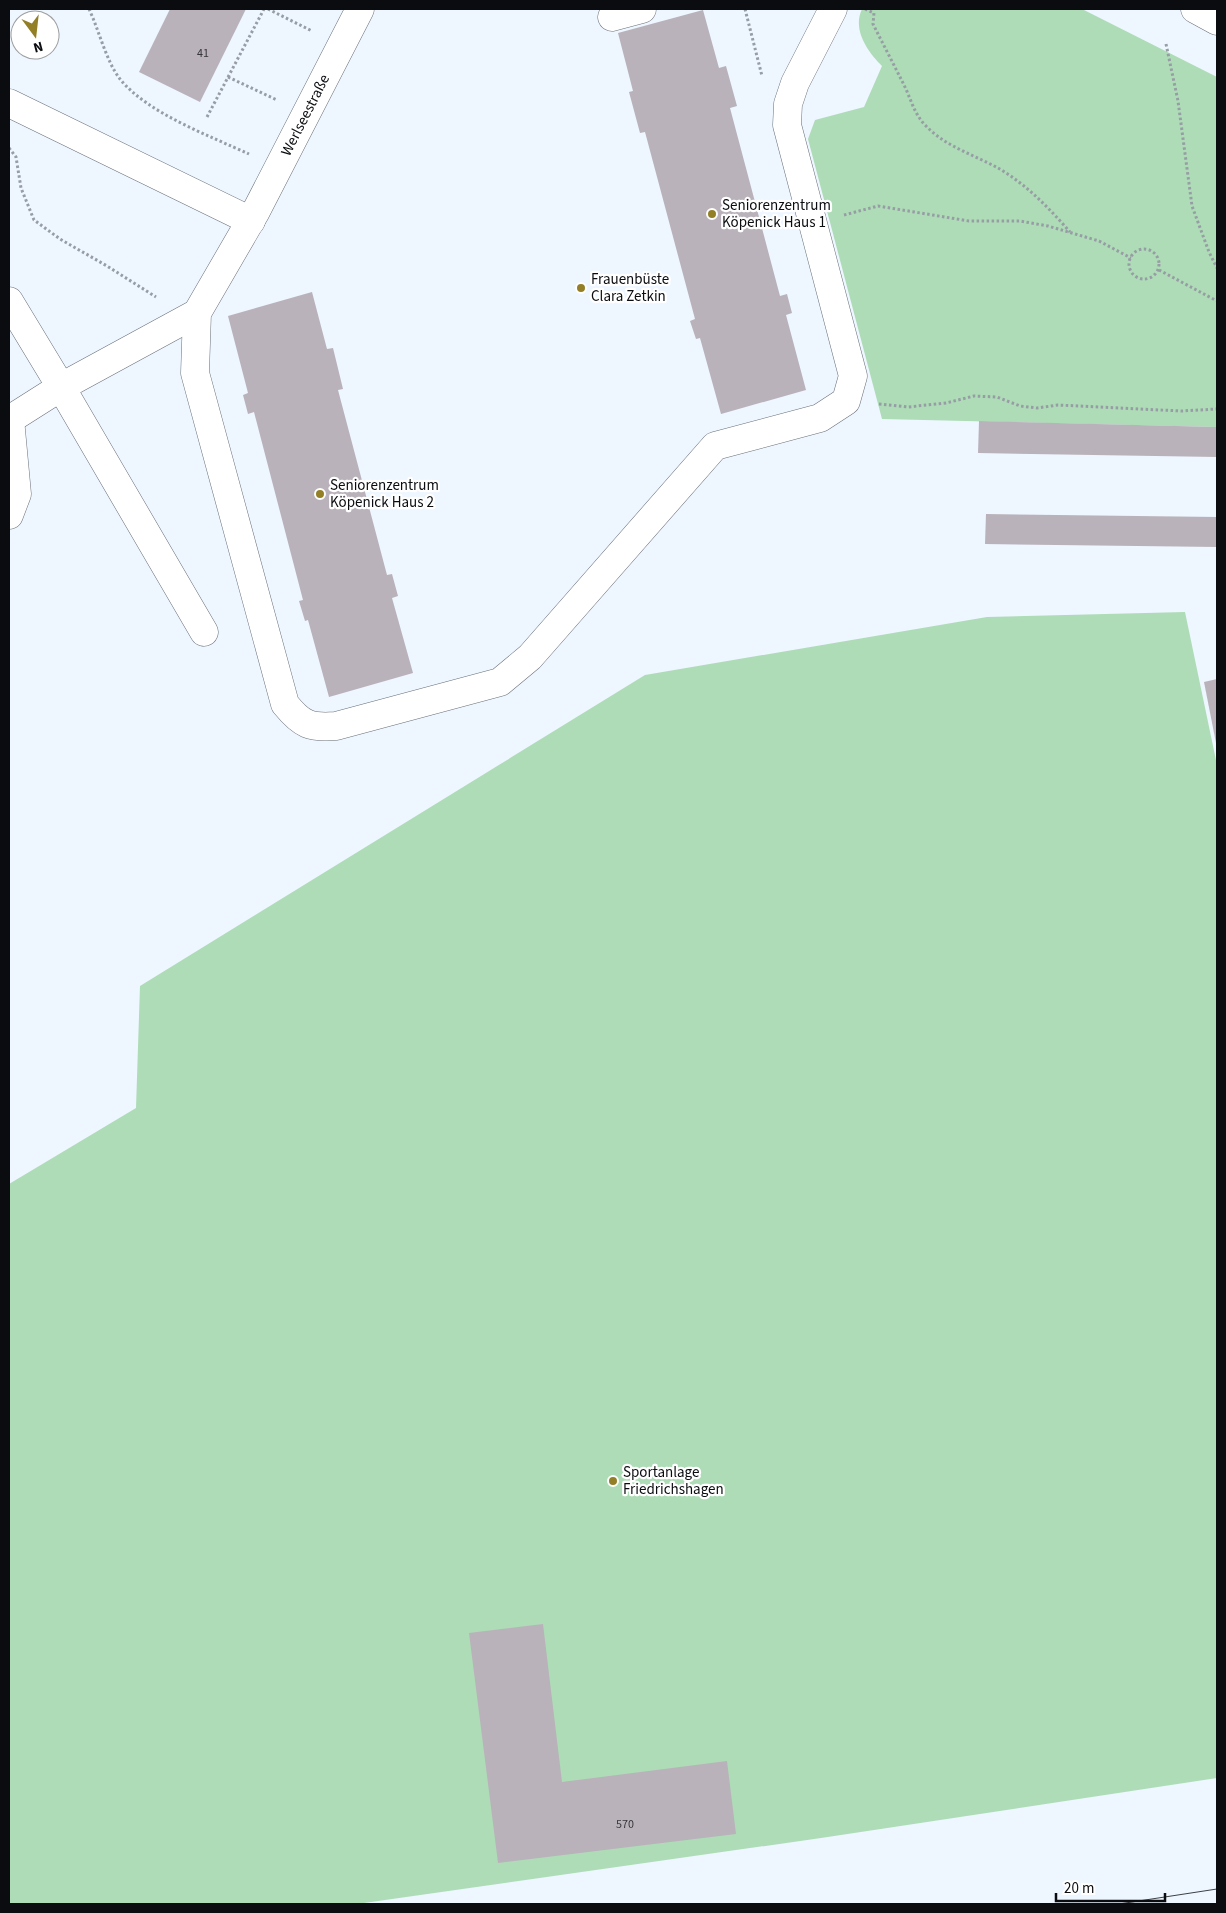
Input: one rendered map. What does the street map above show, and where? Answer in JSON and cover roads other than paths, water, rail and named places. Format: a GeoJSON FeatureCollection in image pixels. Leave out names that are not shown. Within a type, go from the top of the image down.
{"type":"FeatureCollection","features":[{"type":"Feature","properties":{"kind":"street","name":"Werlseestraße"},"geometry":{"type":"LineString","coordinates":[[189,318],[251,221],[360,9]]}},
{"type":"Feature","properties":{"kind":"street"},"geometry":{"type":"LineString","coordinates":[[612,17],[642,9]]}},
{"type":"Feature","properties":{"kind":"street"},"geometry":{"type":"LineString","coordinates":[[9,515],[17,494],[9,419],[61,387],[189,318],[196,373],[285,704],[296,719],[316,727],[336,726],[500,682],[530,657],[715,446],[820,418],[846,401],[853,376],[787,125],[788,104],[795,83],[833,9]]}},
{"type":"Feature","properties":{"kind":"street"},"geometry":{"type":"LineString","coordinates":[[1195,9],[1217,21]]}},
{"type":"Feature","properties":{"kind":"street"},"geometry":{"type":"LineString","coordinates":[[9,103],[251,221]]}},
{"type":"Feature","properties":{"kind":"street"},"geometry":{"type":"LineString","coordinates":[[9,301],[204,632]]}},
{"type":"Feature","properties":{"kind":"tram line"},"geometry":{"type":"LineString","coordinates":[[1119,1904],[1217,1889]]}},
{"type":"Feature","properties":{"kind":"place","name":"Seniorenzentrum Köpenick Haus 1"},"geometry":{"type":"Point","coordinates":[712,214]}},
{"type":"Feature","properties":{"kind":"place","name":"Frauenbüste Clara Zetkin"},"geometry":{"type":"Point","coordinates":[581,288]}},
{"type":"Feature","properties":{"kind":"place","name":"Seniorenzentrum Köpenick Haus 2"},"geometry":{"type":"Point","coordinates":[320,494]}},
{"type":"Feature","properties":{"kind":"place","name":"Sportanlage Friedrichshagen"},"geometry":{"type":"Point","coordinates":[613,1481]}}]}
